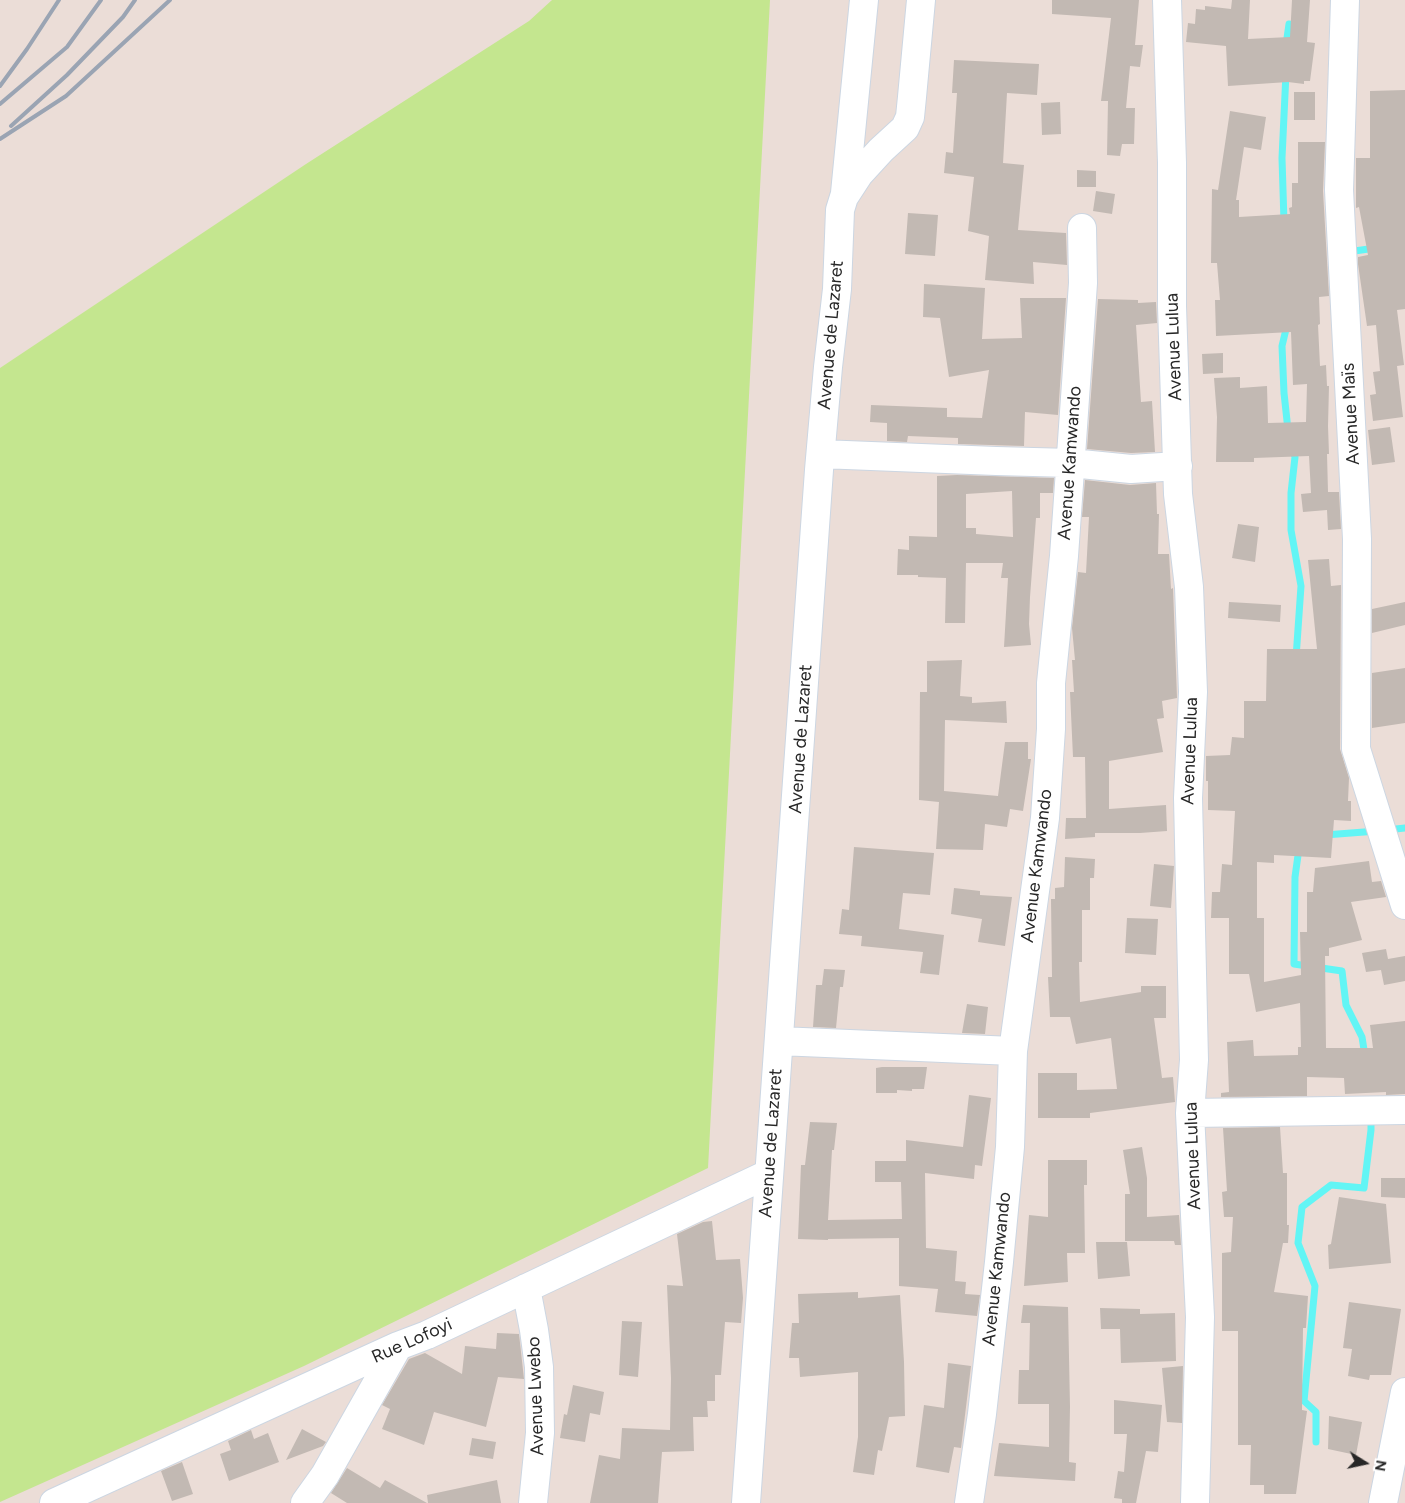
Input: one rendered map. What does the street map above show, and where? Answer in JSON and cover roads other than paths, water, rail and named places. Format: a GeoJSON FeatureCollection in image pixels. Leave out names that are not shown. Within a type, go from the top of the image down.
{"type":"FeatureCollection","features":[{"type":"Feature","properties":{"kind":"street"},"geometry":{"type":"LineString","coordinates":[[844,197],[864,0]]}},
{"type":"Feature","properties":{"kind":"street","name":"Avenue de Lazaret"},"geometry":{"type":"LineString","coordinates":[[746,1503],[768,1174],[821,454],[837,289],[840,210],[844,197],[859,174],[905,128],[910,117],[921,0]]}},
{"type":"Feature","properties":{"kind":"street","name":"Avenue Lulua"},"geometry":{"type":"LineString","coordinates":[[1166,0],[1172,163],[1172,306],[1178,494],[1189,587],[1192,692],[1188,798],[1194,1060],[1190,1113],[1200,1317],[1195,1503]]}},
{"type":"Feature","properties":{"kind":"street","name":"Avenue Maïs"},"geometry":{"type":"LineString","coordinates":[[1345,0],[1339,190],[1358,539],[1356,749],[1405,905]]}},
{"type":"Feature","properties":{"kind":"street","name":"Avenue Kamwando"},"geometry":{"type":"LineString","coordinates":[[969,1503],[982,1414],[1000,1262],[1010,1147],[1013,1052],[1045,818],[1051,728],[1051,683],[1064,556],[1083,283],[1082,228]]}},
{"type":"Feature","properties":{"kind":"street"},"geometry":{"type":"LineString","coordinates":[[821,454],[1070,463],[1131,469],[1178,466]]}},
{"type":"Feature","properties":{"kind":"street"},"geometry":{"type":"LineString","coordinates":[[779,1041],[1013,1052]]}},
{"type":"Feature","properties":{"kind":"street"},"geometry":{"type":"LineString","coordinates":[[1190,1113],[1405,1110]]}},
{"type":"Feature","properties":{"kind":"street","name":"Rue Lofoyi"},"geometry":{"type":"LineString","coordinates":[[65,1501],[398,1346],[427,1335],[768,1174]]}},
{"type":"Feature","properties":{"kind":"street","name":"Avenue Lwebo"},"geometry":{"type":"LineString","coordinates":[[526,1288],[539,1368],[540,1433],[532,1503]]}},
{"type":"Feature","properties":{"kind":"street"},"geometry":{"type":"LineString","coordinates":[[305,1503],[325,1475],[398,1346]]}},
{"type":"Feature","properties":{"kind":"street"},"geometry":{"type":"LineString","coordinates":[[1391,1499],[1405,1392]]}},
{"type":"Feature","properties":{"kind":"waterway"},"geometry":{"type":"LineString","coordinates":[[1286,45],[1289,24]]}},
{"type":"Feature","properties":{"kind":"waterway"},"geometry":{"type":"LineString","coordinates":[[1284,222],[1282,158],[1286,73]]}},
{"type":"Feature","properties":{"kind":"waterway"},"geometry":{"type":"LineString","coordinates":[[1347,252],[1376,248]]}},
{"type":"Feature","properties":{"kind":"waterway"},"geometry":{"type":"LineString","coordinates":[[1287,325],[1282,346],[1288,430]]}},
{"type":"Feature","properties":{"kind":"waterway"},"geometry":{"type":"LineString","coordinates":[[1292,448],[1295,457],[1291,493],[1291,530],[1301,586],[1296,658]]}},
{"type":"Feature","properties":{"kind":"waterway"},"geometry":{"type":"LineString","coordinates":[[1387,830],[1405,828]]}},
{"type":"Feature","properties":{"kind":"waterway"},"geometry":{"type":"LineString","coordinates":[[1325,835],[1377,831]]}},
{"type":"Feature","properties":{"kind":"waterway"},"geometry":{"type":"LineString","coordinates":[[1299,848],[1295,877],[1294,964],[1342,971],[1346,1005],[1362,1037],[1365,1056]]}},
{"type":"Feature","properties":{"kind":"waterway"},"geometry":{"type":"LineString","coordinates":[[1316,1442],[1316,1412],[1304,1401],[1315,1286],[1298,1243],[1302,1207],[1331,1185],[1364,1188],[1371,1117]]}},
{"type":"Feature","properties":{"kind":"railway"},"geometry":{"type":"LineString","coordinates":[[0,86],[59,0]]}},
{"type":"Feature","properties":{"kind":"railway"},"geometry":{"type":"LineString","coordinates":[[0,104],[67,47],[101,0]]}},
{"type":"Feature","properties":{"kind":"railway"},"geometry":{"type":"LineString","coordinates":[[11,126],[67,75],[123,17],[135,0]]}},
{"type":"Feature","properties":{"kind":"railway"},"geometry":{"type":"LineString","coordinates":[[0,139],[66,96],[170,0]]}}]}
